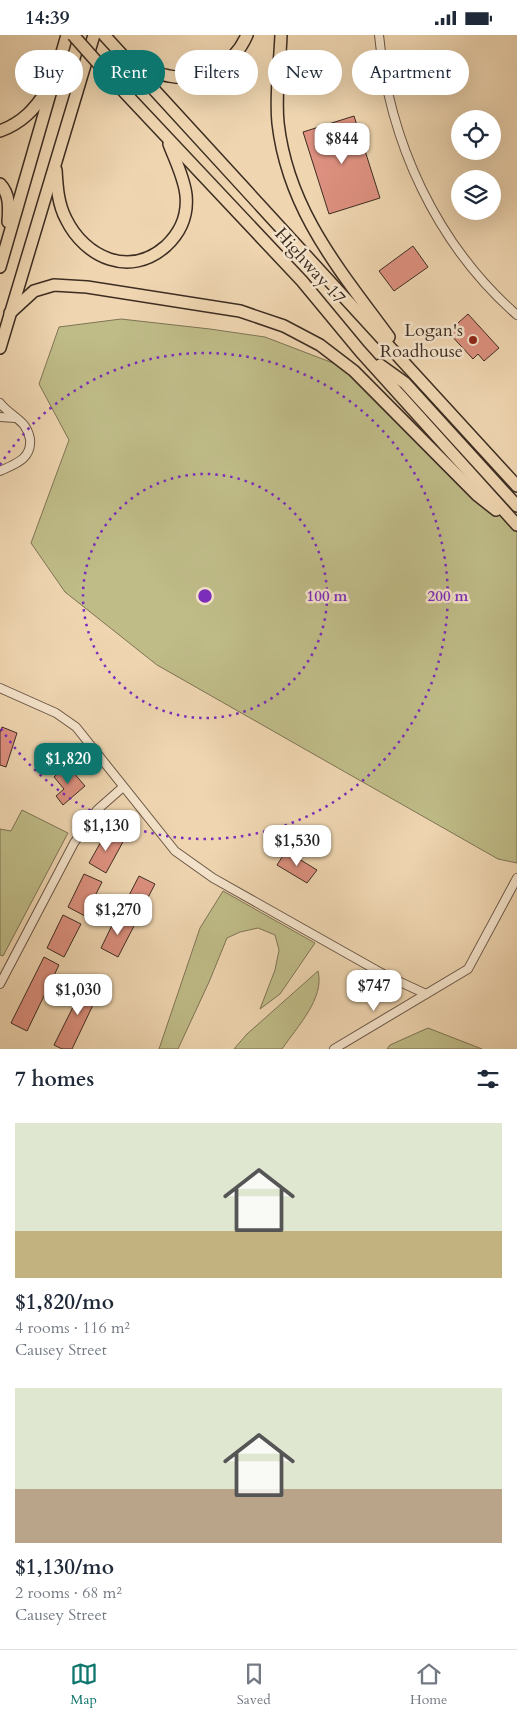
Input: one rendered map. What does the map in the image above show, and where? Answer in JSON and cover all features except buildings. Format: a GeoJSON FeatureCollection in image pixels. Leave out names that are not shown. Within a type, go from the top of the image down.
{"type":"FeatureCollection","features":[{"type":"Feature","properties":{"kind":"highway"},"geometry":{"type":"LineString","coordinates":[[62,50],[67,35]]}},
{"type":"Feature","properties":{"kind":"highway","name":"Highway 17"},"geometry":{"type":"LineString","coordinates":[[73,35],[166,138],[302,281],[360,351],[517,526]]}},
{"type":"Feature","properties":{"kind":"highway"},"geometry":{"type":"LineString","coordinates":[[0,347],[94,35]]}},
{"type":"Feature","properties":{"kind":"highway","name":"Highway 17"},"geometry":{"type":"LineString","coordinates":[[104,35],[118,50]]}},
{"type":"Feature","properties":{"kind":"highway"},"geometry":{"type":"LineString","coordinates":[[165,75],[182,78],[212,72],[223,66],[241,48],[247,35]]}},
{"type":"Feature","properties":{"kind":"highway"},"geometry":{"type":"LineString","coordinates":[[280,35],[277,72],[278,123],[288,171],[297,197],[310,225],[334,261],[424,385]]}},
{"type":"Feature","properties":{"kind":"highway"},"geometry":{"type":"LineString","coordinates":[[0,131],[25,118],[43,95]]}},
{"type":"Feature","properties":{"kind":"highway"},"geometry":{"type":"LineString","coordinates":[[0,267],[49,95]]}},
{"type":"Feature","properties":{"kind":"highway","name":"Highway 17"},"geometry":{"type":"LineString","coordinates":[[159,95],[517,486]]}},
{"type":"Feature","properties":{"kind":"highway"},"geometry":{"type":"LineString","coordinates":[[56,160],[60,202],[65,218],[75,235],[87,248],[103,257],[120,262],[139,261],[156,255],[172,241],[182,227],[186,195],[183,180],[166,138]]}},
{"type":"Feature","properties":{"kind":"highway"},"geometry":{"type":"LineString","coordinates":[[0,184],[4,187],[10,207],[7,240]]}},
{"type":"Feature","properties":{"kind":"highway"},"geometry":{"type":"LineString","coordinates":[[10,313],[34,291],[54,285],[87,287],[240,311],[284,326],[320,345],[354,371],[477,495],[517,526]]}},
{"type":"Feature","properties":{"kind":"highway"},"geometry":{"type":"LineString","coordinates":[[360,351],[405,383],[517,506]]}},
{"type":"Feature","properties":{"kind":"street"},"geometry":{"type":"LineString","coordinates":[[379,35],[387,92],[409,163],[423,193],[460,252],[484,282],[517,315]]}},
{"type":"Feature","properties":{"kind":"street"},"geometry":{"type":"LineString","coordinates":[[0,403],[24,426],[29,434],[30,444],[28,454],[21,461],[0,471]]}},
{"type":"Feature","properties":{"kind":"street"},"geometry":{"type":"LineString","coordinates":[[0,417],[18,419]]}},
{"type":"Feature","properties":{"kind":"street"},"geometry":{"type":"LineString","coordinates":[[0,688],[56,713],[76,727],[175,851],[213,878],[384,975],[426,994]]}},
{"type":"Feature","properties":{"kind":"street"},"geometry":{"type":"LineString","coordinates":[[0,984],[74,843],[97,810],[123,787]]}},
{"type":"Feature","properties":{"kind":"street"},"geometry":{"type":"LineString","coordinates":[[334,1049],[468,969],[517,878]]}},
{"type":"Feature","properties":{"kind":"shaded area"},"geometry":{"type":"Polygon","coordinates":[[[121,319],[265,337],[354,371],[517,527],[517,863],[498,859],[157,665],[65,592],[31,543],[69,440],[39,384],[59,327],[121,319]]]}},
{"type":"Feature","properties":{"kind":"shaded area"},"geometry":{"type":"Polygon","coordinates":[[[22,810],[68,833],[3,956],[0,955],[0,829],[11,831],[22,810]]]}},
{"type":"Feature","properties":{"kind":"shaded area"},"geometry":{"type":"Polygon","coordinates":[[[223,891],[315,943],[280,994],[260,1009],[275,970],[279,950],[275,935],[258,928],[240,932],[227,938],[178,1049],[159,1049],[200,928],[223,891]]]}},
{"type":"Feature","properties":{"kind":"shaded area"},"geometry":{"type":"Polygon","coordinates":[[[318,971],[319,981],[314,1002],[282,1049],[234,1049],[247,1034],[318,971]]]}},
{"type":"Feature","properties":{"kind":"shaded area"},"geometry":{"type":"Polygon","coordinates":[[[428,1028],[482,1049],[387,1049],[390,1045],[428,1028]]]}},
{"type":"Feature","properties":{"kind":"place","name":"Logan's Roadhouse"},"geometry":{"type":"Point","coordinates":[473,340]}}]}
